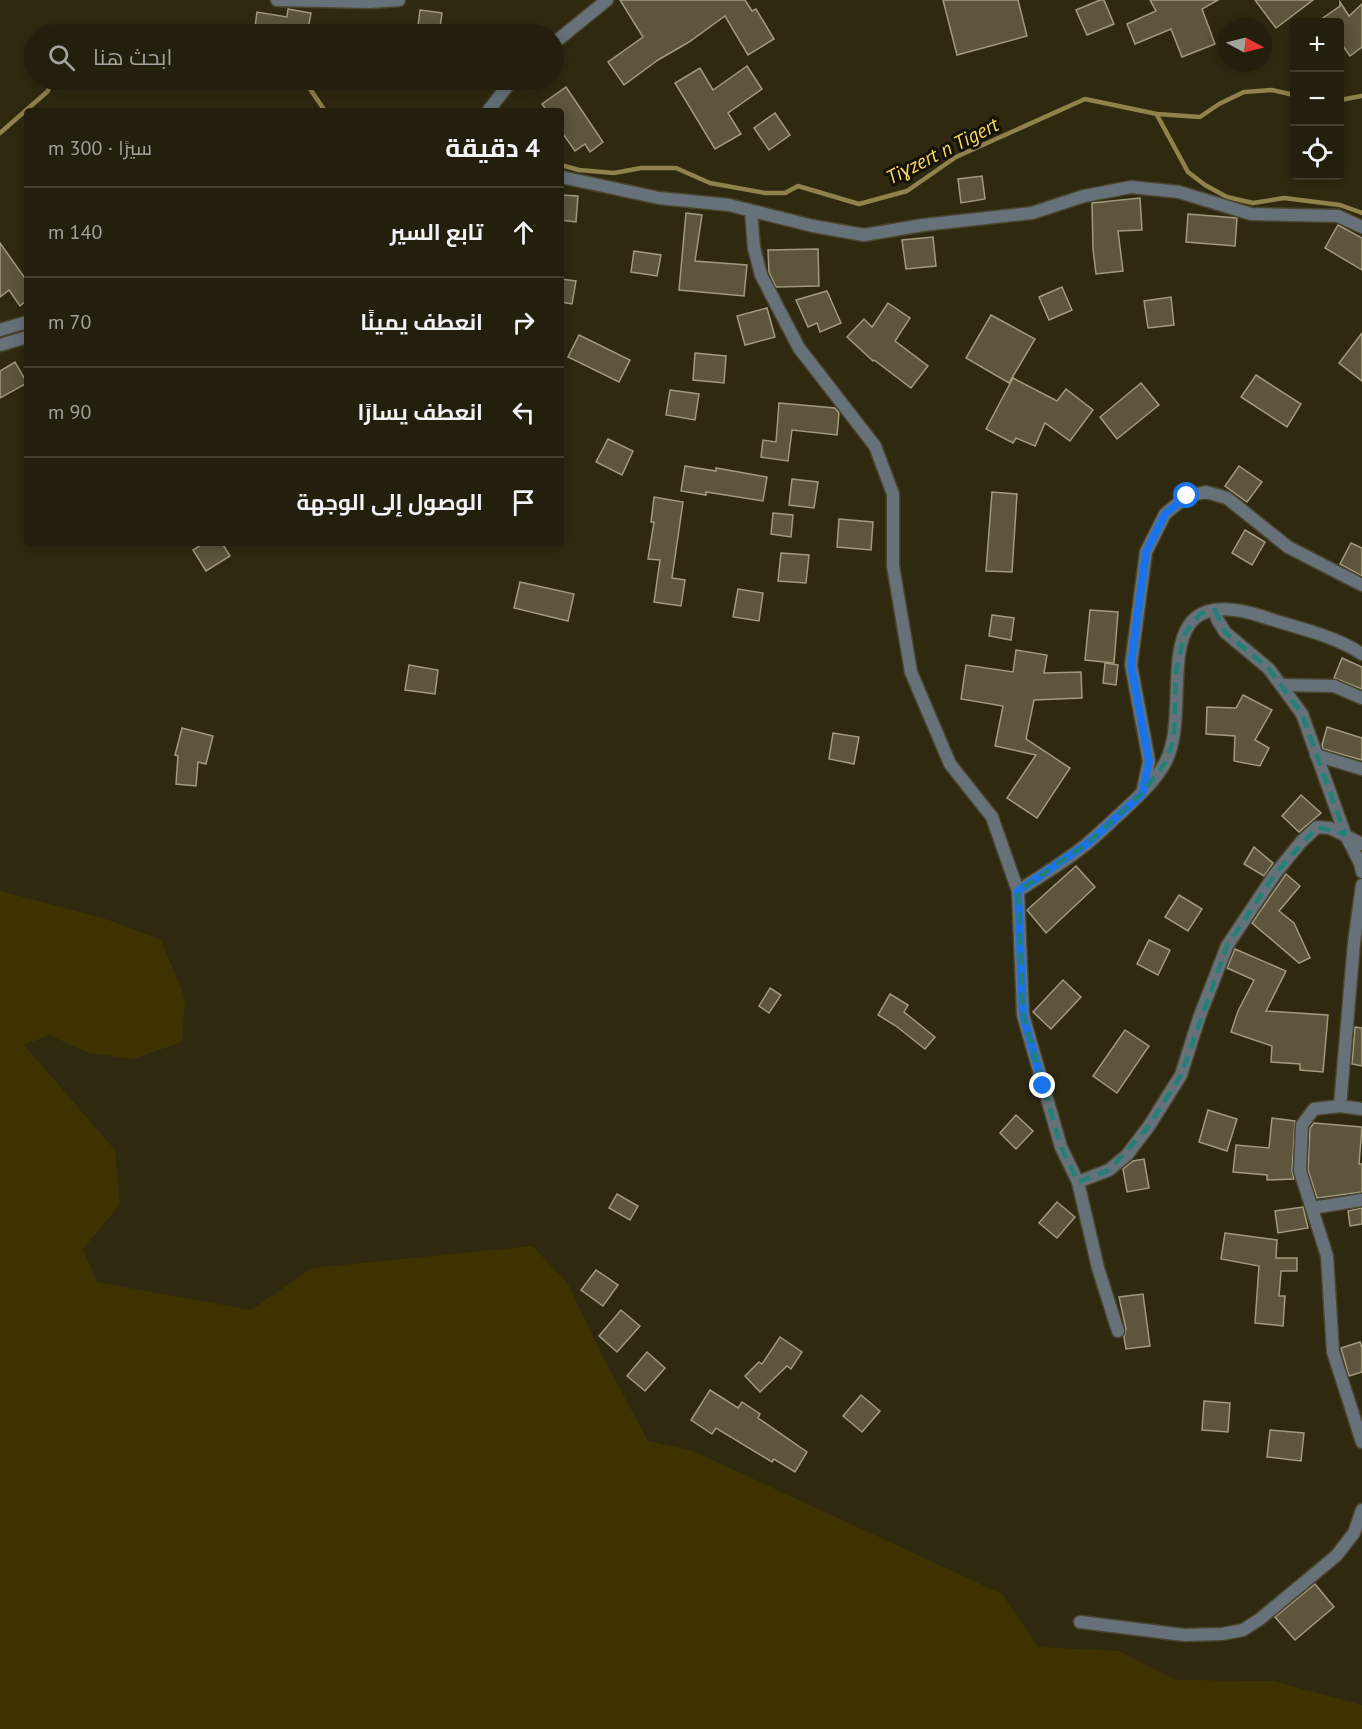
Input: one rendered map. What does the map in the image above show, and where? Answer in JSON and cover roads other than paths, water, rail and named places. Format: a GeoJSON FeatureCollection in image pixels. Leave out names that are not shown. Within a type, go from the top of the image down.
{"type":"FeatureCollection","features":[{"type":"Feature","properties":{"kind":"street"},"geometry":{"type":"LineString","coordinates":[[277,0],[370,2],[399,0]]}},
{"type":"Feature","properties":{"kind":"street"},"geometry":{"type":"LineString","coordinates":[[564,35],[607,0]]}},
{"type":"Feature","properties":{"kind":"street"},"geometry":{"type":"LineString","coordinates":[[490,108],[504,90]]}},
{"type":"Feature","properties":{"kind":"street"},"geometry":{"type":"LineString","coordinates":[[564,178],[659,198],[729,205],[813,226],[864,235],[923,225],[1032,213],[1084,196],[1131,187],[1179,192],[1251,214],[1338,216],[1362,226]]}},
{"type":"Feature","properties":{"kind":"street"},"geometry":{"type":"LineString","coordinates":[[751,211],[754,248],[761,275],[799,348],[875,446],[893,494],[893,566],[911,672],[950,764],[992,817],[1018,891],[1023,1015],[1061,1147],[1078,1182],[1098,1268],[1118,1330]]}},
{"type":"Feature","properties":{"kind":"street"},"geometry":{"type":"LineString","coordinates":[[0,330],[24,323]]}},
{"type":"Feature","properties":{"kind":"street"},"geometry":{"type":"LineString","coordinates":[[0,345],[24,338]]}},
{"type":"Feature","properties":{"kind":"street"},"geometry":{"type":"LineString","coordinates":[[1142,794],[1149,761],[1131,665],[1146,552],[1165,514],[1187,496],[1206,492],[1227,498],[1288,547],[1362,585]]}},
{"type":"Feature","properties":{"kind":"street"},"geometry":{"type":"LineString","coordinates":[[1018,891],[1088,843],[1142,794],[1165,763],[1174,740],[1176,672],[1185,633],[1200,614],[1215,610],[1242,610],[1337,641],[1362,654]]}},
{"type":"Feature","properties":{"kind":"street"},"geometry":{"type":"LineString","coordinates":[[1215,610],[1217,619],[1226,633],[1269,669],[1302,714],[1345,834],[1360,862],[1362,872]]}},
{"type":"Feature","properties":{"kind":"street"},"geometry":{"type":"LineString","coordinates":[[1281,685],[1334,686],[1362,698]]}},
{"type":"Feature","properties":{"kind":"street"},"geometry":{"type":"LineString","coordinates":[[1316,755],[1362,769]]}},
{"type":"Feature","properties":{"kind":"street"},"geometry":{"type":"LineString","coordinates":[[1078,1182],[1109,1170],[1127,1155],[1149,1126],[1181,1076],[1199,1018],[1227,946],[1275,874],[1301,842],[1317,827],[1330,828],[1362,844]]}},
{"type":"Feature","properties":{"kind":"street"},"geometry":{"type":"LineString","coordinates":[[1340,1106],[1354,943],[1362,885]]}},
{"type":"Feature","properties":{"kind":"street"},"geometry":{"type":"LineString","coordinates":[[1362,1109],[1340,1106],[1314,1109],[1302,1125],[1300,1171],[1327,1256],[1333,1352],[1362,1442]]}},
{"type":"Feature","properties":{"kind":"street"},"geometry":{"type":"LineString","coordinates":[[1312,1208],[1362,1200]]}},
{"type":"Feature","properties":{"kind":"street"},"geometry":{"type":"LineString","coordinates":[[1080,1622],[1184,1635],[1222,1634],[1243,1630],[1260,1619],[1336,1556],[1354,1533],[1362,1510]]}},
{"type":"Feature","properties":{"kind":"waterway","name":"Tiɣzert n Tigert"},"geometry":{"type":"LineString","coordinates":[[29,108],[48,90]]}},
{"type":"Feature","properties":{"kind":"waterway","name":"Tiɣzert n Tigert"},"geometry":{"type":"LineString","coordinates":[[311,90],[323,108]]}},
{"type":"Feature","properties":{"kind":"waterway","name":"Tiɣzert n Tigert"},"geometry":{"type":"LineString","coordinates":[[564,166],[579,170],[614,173],[641,168],[676,168],[710,183],[765,193],[785,193],[798,186],[859,204],[907,191],[956,157],[1085,99],[1157,114],[1200,117],[1219,104],[1244,92],[1272,90],[1290,94]]}},
{"type":"Feature","properties":{"kind":"waterway","name":"Tiɣzert n Tigert"},"geometry":{"type":"LineString","coordinates":[[1344,99],[1362,96]]}},
{"type":"Feature","properties":{"kind":"waterway","name":"Tiɣzert n Tigert"},"geometry":{"type":"LineString","coordinates":[[0,133],[24,112]]}},
{"type":"Feature","properties":{"kind":"waterway"},"geometry":{"type":"LineString","coordinates":[[1157,115],[1188,172],[1227,197],[1253,203],[1284,198],[1340,205],[1362,213]]}}]}
